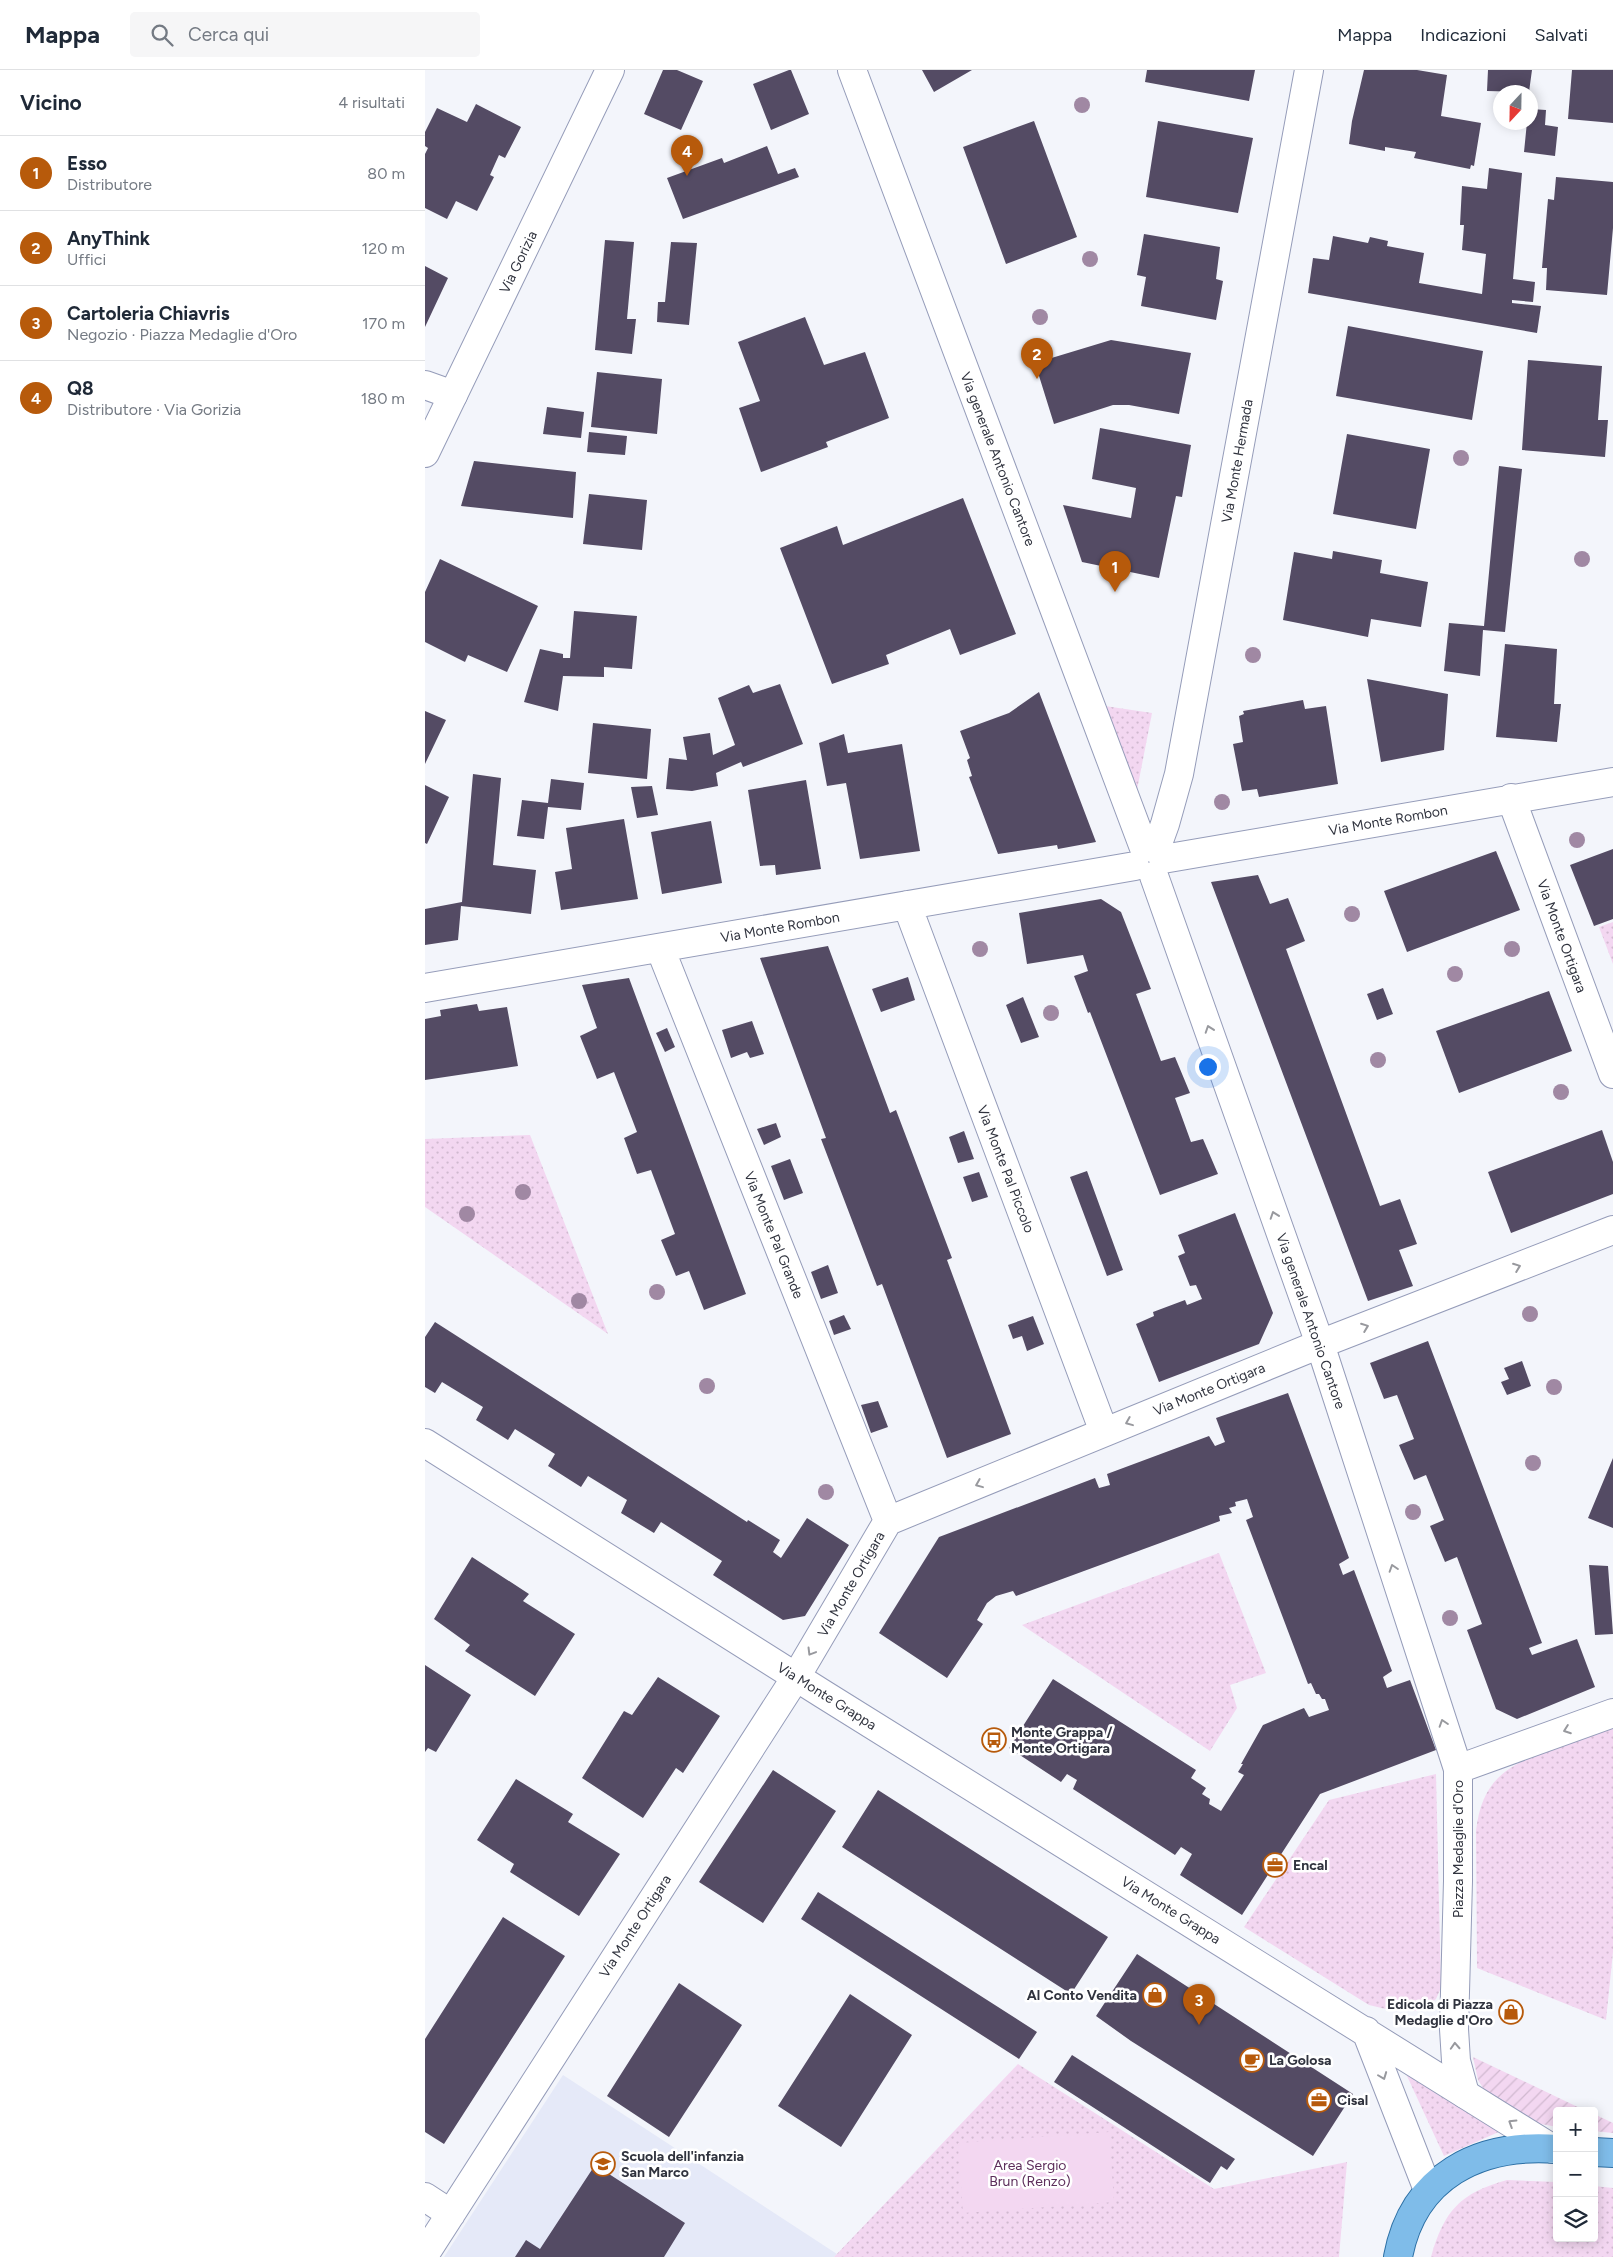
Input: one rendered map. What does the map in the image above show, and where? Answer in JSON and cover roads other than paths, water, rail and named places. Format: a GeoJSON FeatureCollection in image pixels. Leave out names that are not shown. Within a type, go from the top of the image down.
{"type":"FeatureCollection","features":[{"type":"Feature","properties":{"kind":"main road"},"geometry":{"type":"LineString","coordinates":[[1398,2257],[1411,2216],[1428,2190],[1473,2160],[1510,2151],[1553,2149]]}},
{"type":"Feature","properties":{"kind":"main road"},"geometry":{"type":"LineString","coordinates":[[1598,2152],[1613,2154]]}},
{"type":"Feature","properties":{"kind":"street","name":"Via Gorizia"},"geometry":{"type":"LineString","coordinates":[[425,453],[610,70]]}},
{"type":"Feature","properties":{"kind":"street","name":"Via generale Antonio Cantore"},"geometry":{"type":"LineString","coordinates":[[852,70],[1150,860],[1320,1344],[1458,1769]]}},
{"type":"Feature","properties":{"kind":"street","name":"Via Monte Hermada"},"geometry":{"type":"LineString","coordinates":[[1150,860],[1165,824],[1179,774],[1309,70]]}},
{"type":"Feature","properties":{"kind":"street"},"geometry":{"type":"LineString","coordinates":[[425,385],[453,395]]}},
{"type":"Feature","properties":{"kind":"street","name":"Via Monte Rombon"},"geometry":{"type":"LineString","coordinates":[[425,988],[907,905],[1150,860],[1613,782]]}},
{"type":"Feature","properties":{"kind":"street","name":"Via Monte Ortigara"},"geometry":{"type":"LineString","coordinates":[[1511,798],[1613,1074]]}},
{"type":"Feature","properties":{"kind":"street","name":"Via Monte Pal Piccolo"},"geometry":{"type":"LineString","coordinates":[[907,905],[1104,1432]]}},
{"type":"Feature","properties":{"kind":"street","name":"Via Monte Pal Grande"},"geometry":{"type":"LineString","coordinates":[[660,948],[887,1521]]}},
{"type":"Feature","properties":{"kind":"street","name":"Via Monte Ortigara"},"geometry":{"type":"LineString","coordinates":[[425,2254],[796,1677],[887,1521],[1320,1344],[1613,1230]]}},
{"type":"Feature","properties":{"kind":"street","name":"Via Monte Grappa"},"geometry":{"type":"LineString","coordinates":[[425,1442],[796,1677],[1365,2030]]}},
{"type":"Feature","properties":{"kind":"street","name":"Piazza Medaglie d'Oro"},"geometry":{"type":"LineString","coordinates":[[1465,2094],[1457,2061],[1454,2029],[1458,1881],[1458,1769],[1613,1713]]}},
{"type":"Feature","properties":{"kind":"street"},"geometry":{"type":"LineString","coordinates":[[1365,2030],[1553,2148]]}},
{"type":"Feature","properties":{"kind":"street"},"geometry":{"type":"LineString","coordinates":[[1365,2030],[1428,2190]]}},
{"type":"Feature","properties":{"kind":"street"},"geometry":{"type":"LineString","coordinates":[[425,2197],[451,2214]]}},
{"type":"Feature","properties":{"kind":"place","name":"Q8"},"geometry":{"type":"Point","coordinates":[687,176]}},
{"type":"Feature","properties":{"kind":"place","name":"AnyThink"},"geometry":{"type":"Point","coordinates":[1037,379]}},
{"type":"Feature","properties":{"kind":"place","name":"Esso"},"geometry":{"type":"Point","coordinates":[1115,592]}},
{"type":"Feature","properties":{"kind":"place","name":"Monte Grappa / Monte Ortigara"},"geometry":{"type":"Point","coordinates":[994,1740]}},
{"type":"Feature","properties":{"kind":"place","name":"Encal"},"geometry":{"type":"Point","coordinates":[1275,1865]}},
{"type":"Feature","properties":{"kind":"place","name":"Al Conto Vendita"},"geometry":{"type":"Point","coordinates":[1155,1995]}},
{"type":"Feature","properties":{"kind":"place","name":"Edicola di Piazza Medaglie d'Oro"},"geometry":{"type":"Point","coordinates":[1511,2012]}},
{"type":"Feature","properties":{"kind":"place","name":"Cartoleria Chiavris"},"geometry":{"type":"Point","coordinates":[1199,2025]}},
{"type":"Feature","properties":{"kind":"place","name":"La Golosa"},"geometry":{"type":"Point","coordinates":[1252,2060]}},
{"type":"Feature","properties":{"kind":"place","name":"Cisal"},"geometry":{"type":"Point","coordinates":[1319,2100]}},
{"type":"Feature","properties":{"kind":"place","name":"Scuola dell'infanzia San Marco"},"geometry":{"type":"Point","coordinates":[603,2164]}},
{"type":"Feature","properties":{"kind":"park label","name":"Area Sergio Brun (Renzo)"},"geometry":{"type":"Point","coordinates":[1030,2174]}}]}
